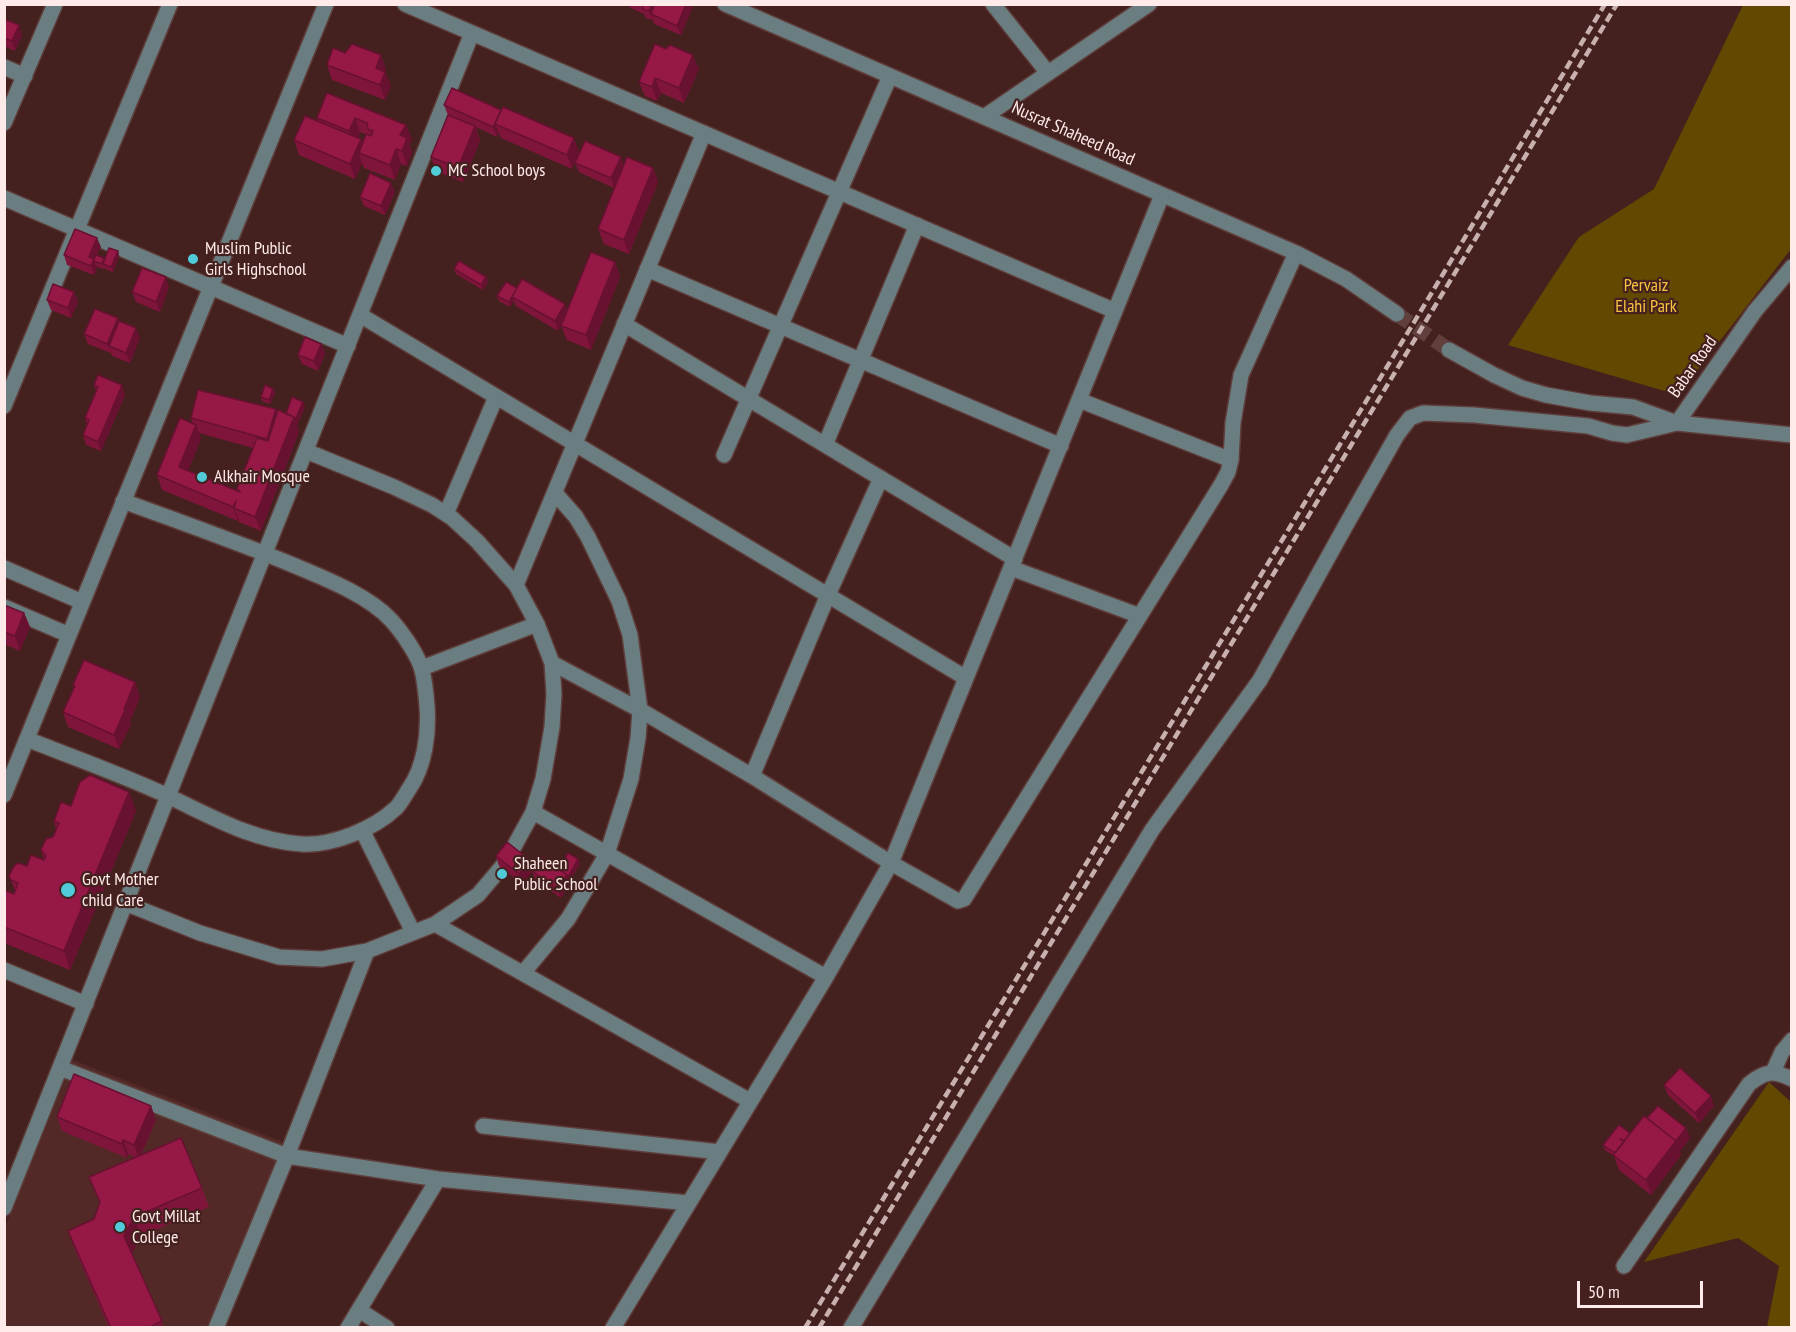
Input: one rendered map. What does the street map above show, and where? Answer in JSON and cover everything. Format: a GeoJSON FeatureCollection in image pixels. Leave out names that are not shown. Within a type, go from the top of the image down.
{"type":"FeatureCollection","features":[{"type":"Feature","properties":{"kind":"street"},"geometry":{"type":"LineString","coordinates":[[4,123],[55,4]]}},
{"type":"Feature","properties":{"kind":"street"},"geometry":{"type":"LineString","coordinates":[[4,406],[170,4]]}},
{"type":"Feature","properties":{"kind":"street"},"geometry":{"type":"LineString","coordinates":[[4,795],[326,4]]}},
{"type":"Feature","properties":{"kind":"street"},"geometry":{"type":"LineString","coordinates":[[405,4],[1115,311]]}},
{"type":"Feature","properties":{"kind":"street","name":"Nusrat Shaheed Road"},"geometry":{"type":"LineString","coordinates":[[725,4],[1296,253],[1346,279],[1397,314]]}},
{"type":"Feature","properties":{"kind":"street"},"geometry":{"type":"LineString","coordinates":[[993,4],[1048,74]]}},
{"type":"Feature","properties":{"kind":"street"},"geometry":{"type":"LineString","coordinates":[[984,117],[1149,4]]}},
{"type":"Feature","properties":{"kind":"street"},"geometry":{"type":"LineString","coordinates":[[4,1208],[472,33]]}},
{"type":"Feature","properties":{"kind":"street"},"geometry":{"type":"LineString","coordinates":[[4,68],[25,76]]}},
{"type":"Feature","properties":{"kind":"street"},"geometry":{"type":"LineString","coordinates":[[724,455],[890,76]]}},
{"type":"Feature","properties":{"kind":"street"},"geometry":{"type":"LineString","coordinates":[[516,585],[704,133]]}},
{"type":"Feature","properties":{"kind":"street"},"geometry":{"type":"LineString","coordinates":[[613,1328],[826,977],[891,863],[1162,195]]}},
{"type":"Feature","properties":{"kind":"street"},"geometry":{"type":"LineString","coordinates":[[4,198],[348,346]]}},
{"type":"Feature","properties":{"kind":"street"},"geometry":{"type":"LineString","coordinates":[[825,445],[917,225]]}},
{"type":"Feature","properties":{"kind":"street"},"geometry":{"type":"LineString","coordinates":[[552,663],[640,710],[752,776],[891,863],[958,901],[964,899],[1221,485],[1232,459],[1233,423],[1241,375],[1296,253]]}},
{"type":"Feature","properties":{"kind":"street","name":"Babar Road"},"geometry":{"type":"LineString","coordinates":[[1449,350],[1522,388],[1590,403],[1633,407],[1677,423],[1755,311],[1791,267]]}},
{"type":"Feature","properties":{"kind":"street"},"geometry":{"type":"LineString","coordinates":[[647,269],[1060,446]]}},
{"type":"Feature","properties":{"kind":"street"},"geometry":{"type":"LineString","coordinates":[[360,315],[966,678]]}},
{"type":"Feature","properties":{"kind":"street"},"geometry":{"type":"LineString","coordinates":[[624,324],[881,478],[1013,564],[1140,616]]}},
{"type":"Feature","properties":{"kind":"street"},"geometry":{"type":"LineString","coordinates":[[446,514],[496,397]]}},
{"type":"Feature","properties":{"kind":"street"},"geometry":{"type":"LineString","coordinates":[[1079,400],[1232,459]]}},
{"type":"Feature","properties":{"kind":"street"},"geometry":{"type":"LineString","coordinates":[[851,1328],[1152,830],[1260,680],[1346,525],[1410,418],[1423,413],[1474,415],[1588,426],[1628,435],[1677,423],[1791,435]]}},
{"type":"Feature","properties":{"kind":"street"},"geometry":{"type":"LineString","coordinates":[[125,903],[200,933],[279,957],[322,959],[367,951],[435,924],[478,895],[505,863],[533,812],[543,779],[552,727],[554,694],[552,663],[537,624],[516,585],[477,541],[432,505],[394,486],[306,451]]}},
{"type":"Feature","properties":{"kind":"street"},"geometry":{"type":"LineString","coordinates":[[752,776],[828,595],[881,478]]}},
{"type":"Feature","properties":{"kind":"street"},"geometry":{"type":"LineString","coordinates":[[523,973],[568,919],[607,854],[631,779],[640,710],[630,635],[619,601],[582,527],[555,493]]}},
{"type":"Feature","properties":{"kind":"street"},"geometry":{"type":"LineString","coordinates":[[27,739],[169,796],[217,820],[269,840],[303,844],[338,840],[376,824],[397,807],[413,784],[425,746],[428,720],[425,688],[422,668],[391,619],[363,599],[328,579],[265,553],[123,501]]}},
{"type":"Feature","properties":{"kind":"street"},"geometry":{"type":"LineString","coordinates":[[4,568],[82,602]]}},
{"type":"Feature","properties":{"kind":"street"},"geometry":{"type":"LineString","coordinates":[[4,607],[69,635]]}},
{"type":"Feature","properties":{"kind":"street"},"geometry":{"type":"LineString","coordinates":[[422,668],[537,624]]}},
{"type":"Feature","properties":{"kind":"street"},"geometry":{"type":"LineString","coordinates":[[533,812],[826,977]]}},
{"type":"Feature","properties":{"kind":"street"},"geometry":{"type":"LineString","coordinates":[[362,830],[413,932]]}},
{"type":"Feature","properties":{"kind":"street"},"geometry":{"type":"LineString","coordinates":[[435,924],[750,1101]]}},
{"type":"Feature","properties":{"kind":"street"},"geometry":{"type":"LineString","coordinates":[[216,1328],[288,1156],[367,951]]}},
{"type":"Feature","properties":{"kind":"street"},"geometry":{"type":"LineString","coordinates":[[4,970],[86,1004]]}},
{"type":"Feature","properties":{"kind":"street"},"geometry":{"type":"LineString","coordinates":[[1773,1072],[1782,1052],[1791,1040]]}},
{"type":"Feature","properties":{"kind":"street"},"geometry":{"type":"LineString","coordinates":[[60,1068],[288,1156],[438,1179],[689,1203]]}},
{"type":"Feature","properties":{"kind":"street"},"geometry":{"type":"LineString","coordinates":[[1624,1266],[1749,1084],[1761,1075],[1773,1072],[1791,1079]]}},
{"type":"Feature","properties":{"kind":"street"},"geometry":{"type":"LineString","coordinates":[[483,1126],[720,1152]]}},
{"type":"Feature","properties":{"kind":"street"},"geometry":{"type":"LineString","coordinates":[[348,1328],[438,1179]]}},
{"type":"Feature","properties":{"kind":"street"},"geometry":{"type":"LineString","coordinates":[[359,1310],[387,1328]]}},
{"type":"Feature","properties":{"kind":"shaded area"},"geometry":{"type":"Polygon","coordinates":[[[73,1060],[283,1142],[210,1327],[5,1327],[4,1229],[73,1060]]]}},
{"type":"Feature","properties":{"kind":"green space","name":"Pervaiz Elahi Park"},"geometry":{"type":"Polygon","coordinates":[[[1743,5],[1791,5],[1791,249],[1678,395],[1508,345],[1579,237],[1654,189],[1743,5]]]}},
{"type":"Feature","properties":{"kind":"green space"},"geometry":{"type":"Polygon","coordinates":[[[1769,1082],[1791,1102],[1791,1327],[1767,1327],[1779,1266],[1738,1238],[1644,1262],[1769,1082]]]}},
{"type":"Feature","properties":{"kind":"building"},"geometry":{"type":"Polygon","coordinates":[[[642,4],[652,4],[649,11],[642,9],[644,5],[642,4]]]}},
{"type":"Feature","properties":{"kind":"building"},"geometry":{"type":"Polygon","coordinates":[[[655,4],[686,4],[677,26],[651,14],[655,4]]]}},
{"type":"Feature","properties":{"kind":"building"},"geometry":{"type":"Polygon","coordinates":[[[4,19],[19,25],[12,41],[4,38],[4,19]]]}},
{"type":"Feature","properties":{"kind":"building"},"geometry":{"type":"Polygon","coordinates":[[[352,44],[381,55],[376,68],[385,72],[380,85],[327,65],[333,48],[345,53],[352,44]]]}},
{"type":"Feature","properties":{"kind":"building"},"geometry":{"type":"Polygon","coordinates":[[[655,44],[666,49],[670,45],[693,55],[679,88],[655,78],[652,87],[639,82],[655,44]]]}},
{"type":"Feature","properties":{"kind":"building"},"geometry":{"type":"Polygon","coordinates":[[[452,88],[501,110],[493,127],[444,105],[452,88]]]}},
{"type":"Feature","properties":{"kind":"building"},"geometry":{"type":"Polygon","coordinates":[[[327,93],[406,125],[400,135],[407,138],[402,151],[396,149],[390,165],[359,153],[366,134],[371,136],[373,131],[368,129],[367,123],[355,118],[349,131],[317,118],[327,93]]]}},
{"type":"Feature","properties":{"kind":"building"},"geometry":{"type":"Polygon","coordinates":[[[503,107],[574,138],[567,155],[495,124],[503,107]]]}},
{"type":"Feature","properties":{"kind":"building"},"geometry":{"type":"Polygon","coordinates":[[[448,115],[475,126],[458,168],[431,157],[448,115]]]}},
{"type":"Feature","properties":{"kind":"building"},"geometry":{"type":"Polygon","coordinates":[[[305,116],[361,139],[350,164],[294,140],[305,116]]]}},
{"type":"Feature","properties":{"kind":"building"},"geometry":{"type":"Polygon","coordinates":[[[585,141],[621,157],[611,178],[575,163],[585,141]]]}},
{"type":"Feature","properties":{"kind":"building"},"geometry":{"type":"Polygon","coordinates":[[[627,157],[653,168],[624,240],[598,229],[627,157]]]}},
{"type":"Feature","properties":{"kind":"building"},"geometry":{"type":"Polygon","coordinates":[[[370,173],[391,183],[381,206],[360,197],[370,173]]]}},
{"type":"Feature","properties":{"kind":"building"},"geometry":{"type":"Polygon","coordinates":[[[75,229],[97,238],[89,257],[94,259],[91,266],[64,255],[75,229]]]}},
{"type":"Feature","properties":{"kind":"building"},"geometry":{"type":"Polygon","coordinates":[[[109,248],[118,251],[111,267],[103,264],[109,248]]]}},
{"type":"Feature","properties":{"kind":"building"},"geometry":{"type":"Polygon","coordinates":[[[591,252],[615,262],[586,335],[561,326],[591,252]]]}},
{"type":"Feature","properties":{"kind":"building"},"geometry":{"type":"Polygon","coordinates":[[[96,255],[104,258],[102,264],[94,261],[96,255]]]}},
{"type":"Feature","properties":{"kind":"building"},"geometry":{"type":"Polygon","coordinates":[[[459,261],[486,277],[481,285],[454,269],[459,261]]]}},
{"type":"Feature","properties":{"kind":"building"},"geometry":{"type":"Polygon","coordinates":[[[142,268],[166,277],[156,302],[132,292],[142,268]]]}},
{"type":"Feature","properties":{"kind":"building"},"geometry":{"type":"Polygon","coordinates":[[[522,279],[565,304],[555,321],[512,297],[522,279]]]}},
{"type":"Feature","properties":{"kind":"building"},"geometry":{"type":"Polygon","coordinates":[[[506,282],[517,288],[509,302],[497,296],[506,282]]]}},
{"type":"Feature","properties":{"kind":"building"},"geometry":{"type":"Polygon","coordinates":[[[53,284],[74,292],[68,308],[47,300],[53,284]]]}},
{"type":"Feature","properties":{"kind":"building"},"geometry":{"type":"Polygon","coordinates":[[[95,309],[118,318],[107,344],[84,334],[95,309]]]}},
{"type":"Feature","properties":{"kind":"building"},"geometry":{"type":"Polygon","coordinates":[[[119,321],[136,328],[126,353],[109,346],[119,321]]]}},
{"type":"Feature","properties":{"kind":"building"},"geometry":{"type":"Polygon","coordinates":[[[305,337],[321,344],[314,361],[298,355],[305,337]]]}},
{"type":"Feature","properties":{"kind":"building"},"geometry":{"type":"Polygon","coordinates":[[[98,375],[122,385],[98,442],[83,435],[89,420],[85,418],[98,387],[94,385],[98,375]]]}},
{"type":"Feature","properties":{"kind":"building"},"geometry":{"type":"Polygon","coordinates":[[[265,385],[273,389],[269,400],[261,397],[265,385]]]}},
{"type":"Feature","properties":{"kind":"building"},"geometry":{"type":"Polygon","coordinates":[[[198,390],[276,409],[267,439],[191,418],[198,390]]]}},
{"type":"Feature","properties":{"kind":"building"},"geometry":{"type":"Polygon","coordinates":[[[292,397],[303,402],[295,420],[294,417],[286,414],[292,397]]]}},
{"type":"Feature","properties":{"kind":"building"},"geometry":{"type":"Polygon","coordinates":[[[278,410],[294,417],[255,517],[234,508],[236,501],[233,507],[157,475],[180,418],[196,425],[179,467],[240,492],[237,489],[257,438],[268,441],[278,410]]]}},
{"type":"Feature","properties":{"kind":"building"},"geometry":{"type":"Polygon","coordinates":[[[4,605],[24,613],[15,636],[4,632],[4,605]]]}},
{"type":"Feature","properties":{"kind":"building"},"geometry":{"type":"Polygon","coordinates":[[[84,660],[135,682],[114,735],[63,712],[84,660]]]}},
{"type":"Feature","properties":{"kind":"building"},"geometry":{"type":"Polygon","coordinates":[[[90,775],[129,792],[64,951],[4,927],[4,890],[14,894],[18,883],[11,880],[9,876],[18,863],[27,866],[31,855],[44,860],[46,856],[41,850],[46,839],[53,837],[59,823],[54,821],[61,802],[71,806],[80,782],[90,775]]]}},
{"type":"Feature","properties":{"kind":"building"},"geometry":{"type":"Polygon","coordinates":[[[507,842],[530,860],[519,874],[496,856],[507,842]]]}},
{"type":"Feature","properties":{"kind":"building"},"geometry":{"type":"Polygon","coordinates":[[[568,853],[578,859],[568,877],[555,866],[558,862],[562,864],[568,853]]]}},
{"type":"Feature","properties":{"kind":"building"},"geometry":{"type":"Polygon","coordinates":[[[542,857],[567,875],[557,888],[532,871],[542,857]]]}},
{"type":"Feature","properties":{"kind":"building"},"geometry":{"type":"Polygon","coordinates":[[[1680,1068],[1711,1096],[1695,1113],[1664,1085],[1680,1068]]]}},
{"type":"Feature","properties":{"kind":"building"},"geometry":{"type":"Polygon","coordinates":[[[74,1074],[151,1106],[134,1145],[123,1140],[122,1144],[57,1117],[74,1074]]]}},
{"type":"Feature","properties":{"kind":"building"},"geometry":{"type":"Polygon","coordinates":[[[1658,1106],[1686,1128],[1676,1141],[1647,1118],[1658,1106]]]}},
{"type":"Feature","properties":{"kind":"building"},"geometry":{"type":"Polygon","coordinates":[[[1644,1116],[1676,1141],[1646,1180],[1613,1155],[1644,1116]]]}},
{"type":"Feature","properties":{"kind":"building"},"geometry":{"type":"Polygon","coordinates":[[[1619,1125],[1630,1133],[1624,1141],[1620,1139],[1624,1142],[1615,1153],[1603,1145],[1619,1125]]]}},
{"type":"Feature","properties":{"kind":"building"},"geometry":{"type":"Polygon","coordinates":[[[181,1138],[202,1188],[134,1217],[124,1236],[162,1321],[148,1328],[111,1328],[68,1231],[94,1219],[100,1202],[89,1177],[181,1138]]]}},
{"type":"Feature","properties":{"kind":"tunnel"},"geometry":{"type":"LineString","coordinates":[[1397,314],[1449,350]]}},
{"type":"Feature","properties":{"kind":"railway"},"geometry":{"type":"LineString","coordinates":[[805,1328],[1605,4]]}},
{"type":"Feature","properties":{"kind":"railway"},"geometry":{"type":"LineString","coordinates":[[819,1328],[1617,4]]}},
{"type":"Feature","properties":{"kind":"place","name":"MC School boys"},"geometry":{"type":"Point","coordinates":[436,171]}},
{"type":"Feature","properties":{"kind":"place","name":"Muslim Public Girls Highschool"},"geometry":{"type":"Point","coordinates":[193,259]}},
{"type":"Feature","properties":{"kind":"place","name":"Alkhair Mosque"},"geometry":{"type":"Point","coordinates":[202,477]}},
{"type":"Feature","properties":{"kind":"place","name":"Shaheen Public School"},"geometry":{"type":"Point","coordinates":[502,874]}},
{"type":"Feature","properties":{"kind":"place","name":"Govt Mother child Care"},"geometry":{"type":"Point","coordinates":[68,890]}},
{"type":"Feature","properties":{"kind":"place","name":"Govt Millat College"},"geometry":{"type":"Point","coordinates":[120,1227]}}]}
